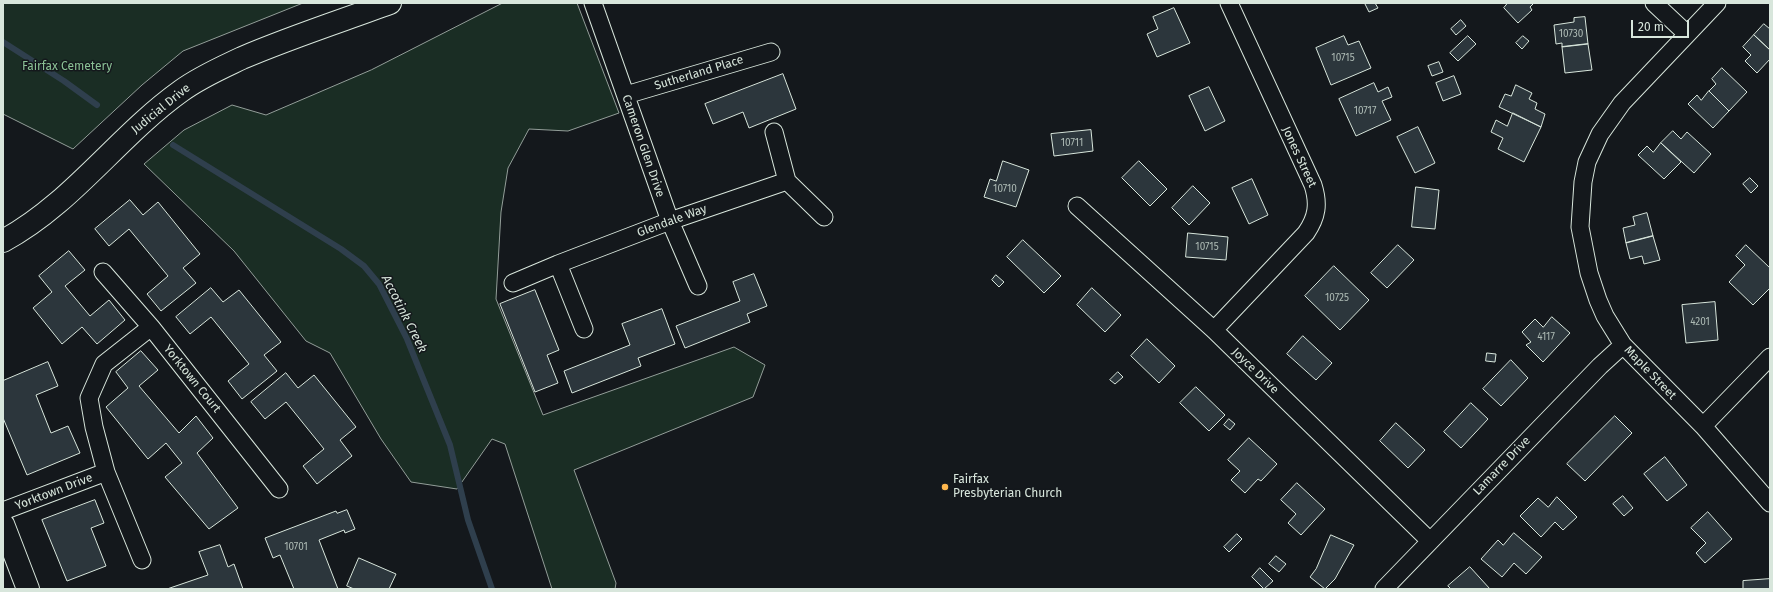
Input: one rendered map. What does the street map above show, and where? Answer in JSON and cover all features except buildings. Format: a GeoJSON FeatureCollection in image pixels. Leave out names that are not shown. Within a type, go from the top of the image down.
{"type":"FeatureCollection","features":[{"type":"Feature","properties":{"kind":"street","name":"Judicial Drive"},"geometry":{"type":"LineString","coordinates":[[3,241],[30,225],[57,203],[155,111],[182,90],[211,72],[272,46],[390,3]]}},
{"type":"Feature","properties":{"kind":"street","name":"Cameron Glen Drive"},"geometry":{"type":"LineString","coordinates":[[593,3],[670,221],[698,286]]}},
{"type":"Feature","properties":{"kind":"street","name":"Jones Street"},"geometry":{"type":"LineString","coordinates":[[1214,330],[1306,233],[1312,224],[1317,209],[1318,199],[1313,185],[1229,3]]}},
{"type":"Feature","properties":{"kind":"street"},"geometry":{"type":"LineString","coordinates":[[1654,3],[1687,34]]}},
{"type":"Feature","properties":{"kind":"street","name":"Maple Street"},"geometry":{"type":"LineString","coordinates":[[1717,3],[1609,119],[1587,162],[1583,182],[1580,226],[1588,273],[1605,316],[1623,345],[1703,426],[1770,504]]}},
{"type":"Feature","properties":{"kind":"street","name":"Sutherland Place"},"geometry":{"type":"LineString","coordinates":[[626,95],[771,52]]}},
{"type":"Feature","properties":{"kind":"street"},"geometry":{"type":"LineString","coordinates":[[774,132],[787,180],[824,217]]}},
{"type":"Feature","properties":{"kind":"street","name":"Glendale Way"},"geometry":{"type":"LineString","coordinates":[[513,283],[670,221],[787,180]]}},
{"type":"Feature","properties":{"kind":"street","name":"Joyce Drive"},"geometry":{"type":"LineString","coordinates":[[1077,206],[1214,330],[1429,540]]}},
{"type":"Feature","properties":{"kind":"street"},"geometry":{"type":"LineString","coordinates":[[558,264],[584,329]]}},
{"type":"Feature","properties":{"kind":"street","name":"Yorktown Court"},"geometry":{"type":"LineString","coordinates":[[104,272],[151,327],[279,488]]}},
{"type":"Feature","properties":{"kind":"street","name":"Yorktown Drive"},"geometry":{"type":"LineString","coordinates":[[142,560],[106,472],[94,427],[89,398],[104,364],[151,327]]}},
{"type":"Feature","properties":{"kind":"street","name":"Lamarre Drive"},"geometry":{"type":"LineString","coordinates":[[1384,589],[1429,540],[1600,366],[1623,345]]}},
{"type":"Feature","properties":{"kind":"street"},"geometry":{"type":"LineString","coordinates":[[1703,426],[1770,357]]}},
{"type":"Feature","properties":{"kind":"street","name":"Yorktown Drive"},"geometry":{"type":"LineString","coordinates":[[3,511],[106,472]]}},
{"type":"Feature","properties":{"kind":"street"},"geometry":{"type":"LineString","coordinates":[[3,524],[28,589]]}},
{"type":"Feature","properties":{"kind":"green space","name":"Fairfax Cemetery"},"geometry":{"type":"Polygon","coordinates":[[[3,3],[303,3],[183,51],[142,85],[73,149],[3,114],[3,3]]]}},
{"type":"Feature","properties":{"kind":"green space"},"geometry":{"type":"Polygon","coordinates":[[[503,3],[577,3],[619,113],[568,131],[529,129],[508,168],[501,212],[496,299],[543,415],[734,347],[765,365],[753,397],[574,470],[616,583],[615,589],[552,589],[505,444],[492,439],[457,489],[411,482],[381,439],[330,353],[306,341],[234,251],[144,164],[184,130],[232,105],[266,115],[371,70],[503,3]]]}},
{"type":"Feature","properties":{"kind":"waterway","name":"Accotink Creek"},"geometry":{"type":"LineString","coordinates":[[3,42],[64,81],[97,105]]}},
{"type":"Feature","properties":{"kind":"waterway","name":"Accotink Creek"},"geometry":{"type":"LineString","coordinates":[[173,145],[341,249],[364,266],[379,284],[407,339],[450,445],[468,520],[492,589]]}},
{"type":"Feature","properties":{"kind":"place","name":"Fairfax Presbyterian Church"},"geometry":{"type":"Point","coordinates":[945,487]}}]}
